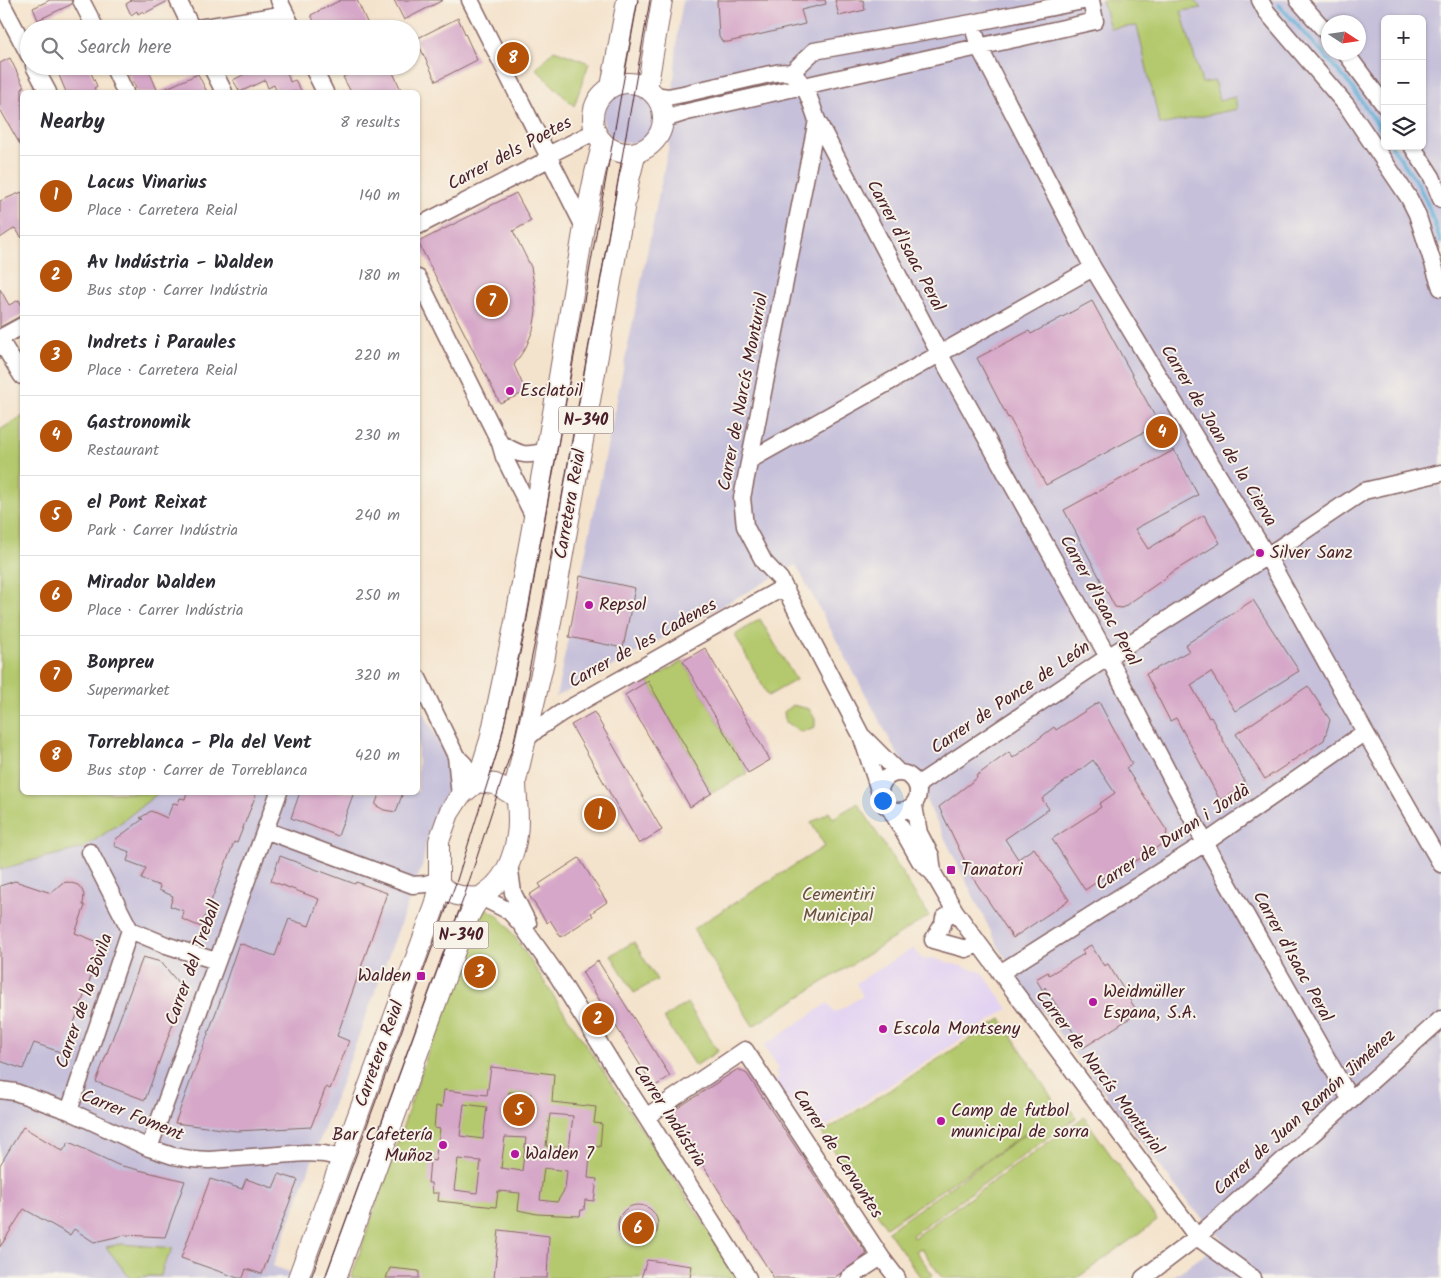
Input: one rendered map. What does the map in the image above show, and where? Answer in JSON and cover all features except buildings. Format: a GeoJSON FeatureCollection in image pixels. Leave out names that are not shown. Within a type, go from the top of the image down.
{"type":"FeatureCollection","features":[{"type":"Feature","properties":{"kind":"main road","name":"Carretera Reial"},"geometry":{"type":"LineString","coordinates":[[298,1278],[435,906],[439,883],[439,841],[449,813],[460,796],[477,782],[487,754],[515,622],[595,173],[599,137],[593,119],[595,106],[601,96],[611,87],[627,0]]}},
{"type":"Feature","properties":{"kind":"main road"},"geometry":{"type":"LineString","coordinates":[[651,92],[662,0]]}},
{"type":"Feature","properties":{"kind":"main road"},"geometry":{"type":"LineString","coordinates":[[599,137],[615,151],[636,152],[653,142],[658,134],[662,120],[661,107],[651,92],[639,85],[627,83],[611,87]]}},
{"type":"Feature","properties":{"kind":"main road","name":"Carretera Reial"},"geometry":{"type":"LineString","coordinates":[[336,1278],[460,937],[481,897],[497,883],[510,863],[518,835],[516,781],[544,661],[636,152]]}},
{"type":"Feature","properties":{"kind":"main road"},"geometry":{"type":"LineString","coordinates":[[477,782],[495,784],[516,796]]}},
{"type":"Feature","properties":{"kind":"main road","name":"N-340"},"geometry":{"type":"LineString","coordinates":[[439,883],[446,891],[458,896],[481,897]]}},
{"type":"Feature","properties":{"kind":"street"},"geometry":{"type":"LineString","coordinates":[[0,0],[20,36]]}},
{"type":"Feature","properties":{"kind":"street"},"geometry":{"type":"LineString","coordinates":[[81,0],[91,20]]}},
{"type":"Feature","properties":{"kind":"street"},"geometry":{"type":"LineString","coordinates":[[178,0],[188,20]]}},
{"type":"Feature","properties":{"kind":"street"},"geometry":{"type":"LineString","coordinates":[[470,0],[584,227]]}},
{"type":"Feature","properties":{"kind":"street"},"geometry":{"type":"LineString","coordinates":[[662,120],[687,112],[1095,20],[1090,0],[814,51],[791,73]]}},
{"type":"Feature","properties":{"kind":"street"},"geometry":{"type":"LineString","coordinates":[[1260,0],[1266,12],[1347,106],[1409,198],[1417,214],[1441,288]]}},
{"type":"Feature","properties":{"kind":"street"},"geometry":{"type":"LineString","coordinates":[[1298,0],[1321,26]]}},
{"type":"Feature","properties":{"kind":"street"},"geometry":{"type":"LineString","coordinates":[[229,20],[282,7],[288,20]]}},
{"type":"Feature","properties":{"kind":"street","name":"Carrer de Joan de la Cierva"},"geometry":{"type":"LineString","coordinates":[[972,23],[979,46],[1093,268],[1267,556],[1441,864]]}},
{"type":"Feature","properties":{"kind":"street"},"geometry":{"type":"LineString","coordinates":[[1351,60],[1384,105]]}},
{"type":"Feature","properties":{"kind":"street"},"geometry":{"type":"LineString","coordinates":[[651,92],[668,97],[770,74],[791,73],[804,87],[817,120]]}},
{"type":"Feature","properties":{"kind":"street"},"geometry":{"type":"LineString","coordinates":[[39,75],[47,90]]}},
{"type":"Feature","properties":{"kind":"street"},"geometry":{"type":"LineString","coordinates":[[117,75],[124,90]]}},
{"type":"Feature","properties":{"kind":"street"},"geometry":{"type":"LineString","coordinates":[[216,75],[223,90]]}},
{"type":"Feature","properties":{"kind":"street"},"geometry":{"type":"LineString","coordinates":[[316,75],[324,90]]}},
{"type":"Feature","properties":{"kind":"street","name":"Carrer d'Isaac Peral"},"geometry":{"type":"LineString","coordinates":[[817,120],[939,354],[1108,657],[1205,843],[1350,1100]]}},
{"type":"Feature","properties":{"kind":"street","name":"Carrer de Narcís Monturiol"},"geometry":{"type":"LineString","coordinates":[[817,120],[742,498],[745,526],[764,562],[780,578],[861,735],[881,796]]}},
{"type":"Feature","properties":{"kind":"street","name":"Carrer dels Poetes"},"geometry":{"type":"LineString","coordinates":[[420,225],[543,162],[548,155],[599,137]]}},
{"type":"Feature","properties":{"kind":"street"},"geometry":{"type":"LineString","coordinates":[[1415,150],[1432,177],[1441,199]]}},
{"type":"Feature","properties":{"kind":"street"},"geometry":{"type":"LineString","coordinates":[[750,460],[1093,268]]}},
{"type":"Feature","properties":{"kind":"street"},"geometry":{"type":"LineString","coordinates":[[420,282],[500,443],[504,456],[534,517]]}},
{"type":"Feature","properties":{"kind":"street"},"geometry":{"type":"LineString","coordinates":[[20,327],[0,339],[20,373]]}},
{"type":"Feature","properties":{"kind":"street"},"geometry":{"type":"LineString","coordinates":[[500,443],[517,453],[531,455],[546,450]]}},
{"type":"Feature","properties":{"kind":"street","name":"Carrer de Ponce de León"},"geometry":{"type":"LineString","coordinates":[[917,785],[1108,657],[1267,556],[1364,491],[1441,473]]}},
{"type":"Feature","properties":{"kind":"street","name":"Carrer de les Cadenes"},"geometry":{"type":"LineString","coordinates":[[525,740],[561,713],[784,587]]}},
{"type":"Feature","properties":{"kind":"street"},"geometry":{"type":"LineString","coordinates":[[420,682],[460,760],[477,782]]}},
{"type":"Feature","properties":{"kind":"street","name":"Carrer de Duran i Jordà"},"geometry":{"type":"LineString","coordinates":[[1000,974],[1205,843],[1365,732]]}},
{"type":"Feature","properties":{"kind":"street"},"geometry":{"type":"LineString","coordinates":[[861,735],[898,772]]}},
{"type":"Feature","properties":{"kind":"street"},"geometry":{"type":"LineString","coordinates":[[460,760],[476,762],[487,754]]}},
{"type":"Feature","properties":{"kind":"street"},"geometry":{"type":"LineString","coordinates":[[460,760],[460,796]]}},
{"type":"Feature","properties":{"kind":"street"},"geometry":{"type":"LineString","coordinates":[[904,773],[917,785],[919,795],[917,801],[909,809],[903,811],[891,810],[883,802],[880,789],[886,777],[892,774],[904,773]]}},
{"type":"Feature","properties":{"kind":"street","name":"Carrer del Treball"},"geometry":{"type":"LineString","coordinates":[[148,1148],[278,795]]}},
{"type":"Feature","properties":{"kind":"street","name":"Carrer de Narcís Monturiol"},"geometry":{"type":"LineString","coordinates":[[914,806],[919,833],[931,856],[933,873]]}},
{"type":"Feature","properties":{"kind":"street","name":"Carrer de Narcís Monturiol"},"geometry":{"type":"LineString","coordinates":[[891,810],[920,861],[933,873],[955,911],[1000,974],[1197,1237],[1253,1278]]}},
{"type":"Feature","properties":{"kind":"street"},"geometry":{"type":"LineString","coordinates":[[265,830],[413,885],[439,883]]}},
{"type":"Feature","properties":{"kind":"street","name":"Carrer de la Bòvila"},"geometry":{"type":"LineString","coordinates":[[69,1111],[130,930],[90,852]]}},
{"type":"Feature","properties":{"kind":"street"},"geometry":{"type":"LineString","coordinates":[[510,863],[513,893],[557,976]]}},
{"type":"Feature","properties":{"kind":"street"},"geometry":{"type":"LineString","coordinates":[[481,897],[509,911],[520,923],[557,976]]}},
{"type":"Feature","properties":{"kind":"street"},"geometry":{"type":"LineString","coordinates":[[955,911],[944,918],[943,924],[930,942],[966,948],[979,944]]}},
{"type":"Feature","properties":{"kind":"street"},"geometry":{"type":"LineString","coordinates":[[130,930],[166,945],[216,961]]}},
{"type":"Feature","properties":{"kind":"street","name":"Carrer Indústria"},"geometry":{"type":"LineString","coordinates":[[557,976],[748,1278]]}},
{"type":"Feature","properties":{"kind":"street","name":"Carrer de Juan Ramón Jiménez"},"geometry":{"type":"LineString","coordinates":[[1143,1278],[1197,1237],[1441,1019]]}},
{"type":"Feature","properties":{"kind":"street","name":"Carrer de Cervantes"},"geometry":{"type":"LineString","coordinates":[[646,1117],[745,1050],[881,1257],[897,1278]]}},
{"type":"Feature","properties":{"kind":"street","name":"Carrer Foment"},"geometry":{"type":"LineString","coordinates":[[0,1090],[16,1092],[69,1111],[148,1148],[173,1156],[209,1160],[306,1153],[342,1158]]}},
{"type":"Feature","properties":{"kind":"street"},"geometry":{"type":"LineString","coordinates":[[849,1278],[881,1257]]}},
{"type":"Feature","properties":{"kind":"shaded area"},"geometry":{"type":"Polygon","coordinates":[[[683,0],[1441,0],[1441,1278],[1171,1278],[1224,1241],[1188,1203],[1023,986],[998,946],[918,784],[897,753],[796,565],[556,697],[669,145],[678,29],[683,0]]]}},
{"type":"Feature","properties":{"kind":"shaded area"},"geometry":{"type":"Polygon","coordinates":[[[629,91],[643,95],[651,103],[655,117],[651,131],[643,139],[629,143],[615,139],[607,131],[603,117],[607,103],[615,95],[629,91]]]}},
{"type":"Feature","properties":{"kind":"shaded area"},"geometry":{"type":"Polygon","coordinates":[[[420,705],[444,752],[450,773],[450,781],[430,827],[423,863],[273,1266],[295,1274],[293,1278],[0,1278],[0,870],[26,862],[119,824],[155,795],[420,795],[420,705]]]}},
{"type":"Feature","properties":{"kind":"shaded area","name":"Escola Montseny"},"geometry":{"type":"Polygon","coordinates":[[[913,948],[922,959],[932,958],[982,972],[1008,1009],[814,1134],[774,1081],[779,1078],[775,1072],[779,1069],[764,1046],[828,1003],[834,1013],[863,996],[856,983],[913,948]]]}},
{"type":"Feature","properties":{"kind":"green space"},"geometry":{"type":"Polygon","coordinates":[[[1102,0],[1194,0],[1201,8],[1181,11],[1202,83],[1215,81],[1219,101],[1235,97],[1237,109],[1160,125],[1137,26],[1110,28],[1102,0]]]}},
{"type":"Feature","properties":{"kind":"green space"},"geometry":{"type":"Polygon","coordinates":[[[554,50],[589,63],[574,106],[536,69],[554,50]]]}},
{"type":"Feature","properties":{"kind":"green space"},"geometry":{"type":"Polygon","coordinates":[[[20,417],[20,795],[155,795],[119,824],[83,848],[0,870],[0,430],[20,417]]]}},
{"type":"Feature","properties":{"kind":"green space"},"geometry":{"type":"Polygon","coordinates":[[[760,619],[796,680],[768,696],[735,635],[760,619]]]}},
{"type":"Feature","properties":{"kind":"green space"},"geometry":{"type":"Polygon","coordinates":[[[683,661],[748,773],[712,793],[648,681],[683,661]]]}},
{"type":"Feature","properties":{"kind":"green space"},"geometry":{"type":"Polygon","coordinates":[[[792,705],[809,709],[815,719],[815,727],[801,732],[785,721],[784,712],[792,705]]]}},
{"type":"Feature","properties":{"kind":"green space","name":"Cementiri Municipal"},"geometry":{"type":"Polygon","coordinates":[[[858,803],[929,916],[753,1026],[693,929],[825,846],[811,823],[829,812],[833,818],[858,803]]]}},
{"type":"Feature","properties":{"kind":"green space"},"geometry":{"type":"Polygon","coordinates":[[[487,909],[506,924],[740,1278],[351,1278],[470,930],[476,916],[487,909]]]}},
{"type":"Feature","properties":{"kind":"green space"},"geometry":{"type":"Polygon","coordinates":[[[634,942],[657,980],[634,993],[611,955],[634,942]]]}},
{"type":"Feature","properties":{"kind":"green space"},"geometry":{"type":"Polygon","coordinates":[[[687,1003],[718,1051],[695,1066],[664,1018],[687,1003]]]}},
{"type":"Feature","properties":{"kind":"green space"},"geometry":{"type":"Polygon","coordinates":[[[1001,1019],[1059,1109],[1067,1104],[1076,1118],[912,1235],[913,1238],[1084,1117],[1157,1221],[1077,1278],[942,1278],[921,1248],[916,1251],[933,1275],[929,1278],[921,1278],[888,1231],[1025,1134],[886,1227],[822,1133],[1001,1019]]]}},
{"type":"Feature","properties":{"kind":"green space"},"geometry":{"type":"Polygon","coordinates":[[[121,1244],[173,1248],[163,1267],[161,1276],[130,1278],[106,1247],[121,1244]]]}},
{"type":"Feature","properties":{"kind":"waterway"},"geometry":{"type":"LineString","coordinates":[[1279,5],[1348,82],[1381,129]]}},
{"type":"Feature","properties":{"kind":"waterway"},"geometry":{"type":"LineString","coordinates":[[1395,150],[1418,184],[1441,242]]}},
{"type":"Feature","properties":{"kind":"tram line"},"geometry":{"type":"LineString","coordinates":[[311,1278],[457,880],[500,743],[524,635],[638,0]]}},
{"type":"Feature","properties":{"kind":"tram line"},"geometry":{"type":"LineString","coordinates":[[325,1278],[464,897],[513,746],[536,637],[561,502],[650,0]]}},
{"type":"Feature","properties":{"kind":"place","name":"Torreblanca - Pla del Vent"},"geometry":{"type":"Point","coordinates":[513,58]}},
{"type":"Feature","properties":{"kind":"place","name":"Bonpreu"},"geometry":{"type":"Point","coordinates":[492,301]}},
{"type":"Feature","properties":{"kind":"place","name":"Esclatoil"},"geometry":{"type":"Point","coordinates":[510,391]}},
{"type":"Feature","properties":{"kind":"place","name":"Gastronomik"},"geometry":{"type":"Point","coordinates":[1162,432]}},
{"type":"Feature","properties":{"kind":"place","name":"Silver Sanz"},"geometry":{"type":"Point","coordinates":[1260,553]}},
{"type":"Feature","properties":{"kind":"place","name":"Repsol"},"geometry":{"type":"Point","coordinates":[589,605]}},
{"type":"Feature","properties":{"kind":"place","name":"Lacus Vinarius"},"geometry":{"type":"Point","coordinates":[600,814]}},
{"type":"Feature","properties":{"kind":"place","name":"Tanatori"},"geometry":{"type":"Point","coordinates":[951,870]}},
{"type":"Feature","properties":{"kind":"place","name":"Indrets i Paraules"},"geometry":{"type":"Point","coordinates":[480,972]}},
{"type":"Feature","properties":{"kind":"place","name":"Walden"},"geometry":{"type":"Point","coordinates":[421,976]}},
{"type":"Feature","properties":{"kind":"place","name":"Weidmüller Espana, S.A."},"geometry":{"type":"Point","coordinates":[1093,1002]}},
{"type":"Feature","properties":{"kind":"place","name":"Av Indústria - Walden"},"geometry":{"type":"Point","coordinates":[598,1019]}},
{"type":"Feature","properties":{"kind":"place","name":"Escola Montseny"},"geometry":{"type":"Point","coordinates":[883,1029]}},
{"type":"Feature","properties":{"kind":"place","name":"el Pont Reixat"},"geometry":{"type":"Point","coordinates":[519,1110]}},
{"type":"Feature","properties":{"kind":"place","name":"Camp de futbol municipal de sorra"},"geometry":{"type":"Point","coordinates":[941,1121]}},
{"type":"Feature","properties":{"kind":"place","name":"Bar Cafetería Muñoz"},"geometry":{"type":"Point","coordinates":[443,1145]}},
{"type":"Feature","properties":{"kind":"place","name":"Walden 7"},"geometry":{"type":"Point","coordinates":[515,1154]}},
{"type":"Feature","properties":{"kind":"place","name":"Mirador Walden"},"geometry":{"type":"Point","coordinates":[638,1228]}}]}
